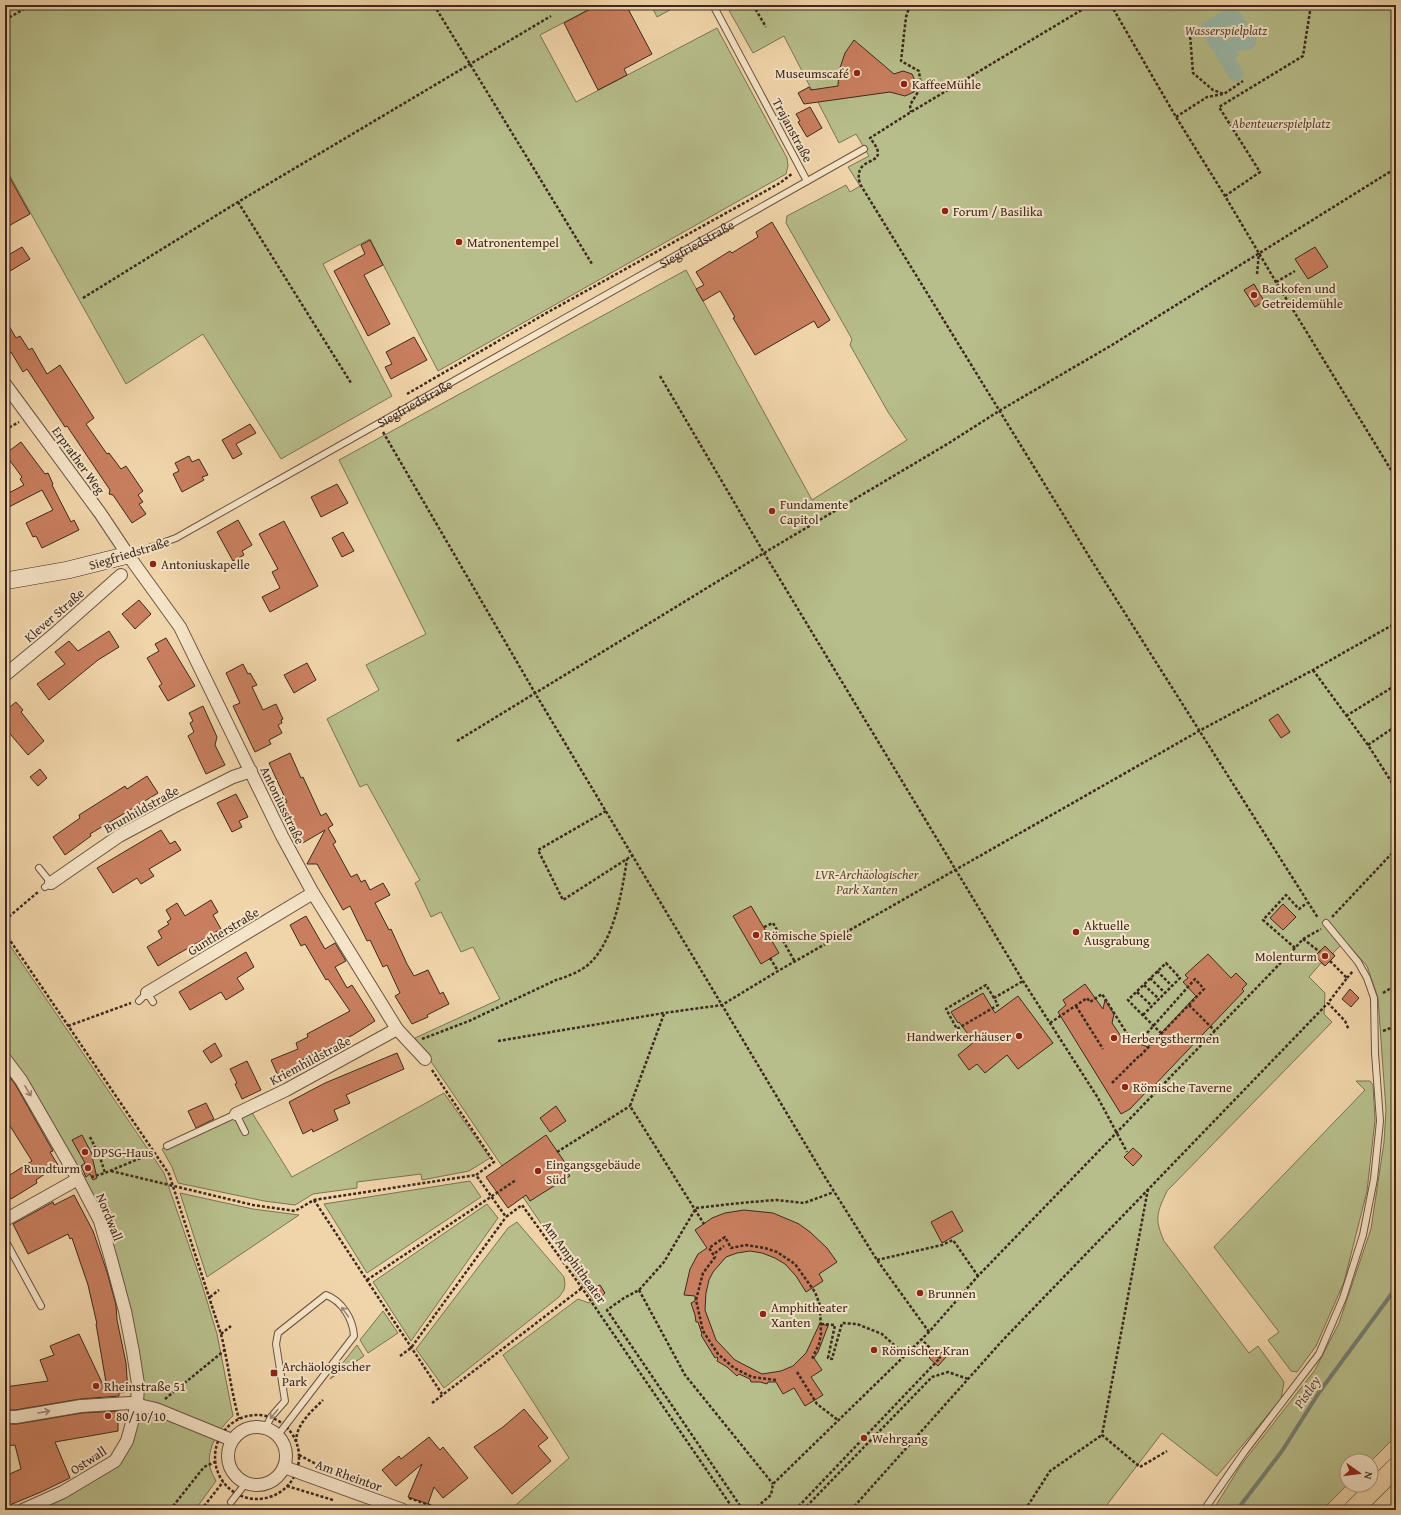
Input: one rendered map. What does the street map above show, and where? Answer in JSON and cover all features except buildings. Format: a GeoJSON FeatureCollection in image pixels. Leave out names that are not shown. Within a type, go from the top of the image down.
{"type":"FeatureCollection","features":[{"type":"Feature","properties":{"kind":"main road"},"geometry":{"type":"LineString","coordinates":[[1353,1510],[1396,1467]]}},
{"type":"Feature","properties":{"kind":"street","name":"Erprather Weg"},"geometry":{"type":"LineString","coordinates":[[5,384],[100,513],[128,555]]}},
{"type":"Feature","properties":{"kind":"street","name":"Siegfriedstraße"},"geometry":{"type":"LineString","coordinates":[[5,581],[68,570],[128,555]]}},
{"type":"Feature","properties":{"kind":"street","name":"Antoniusstraße"},"geometry":{"type":"LineString","coordinates":[[128,555],[180,627],[282,836],[313,893],[397,1029],[425,1059]]}},
{"type":"Feature","properties":{"kind":"street","name":"Klever Straße"},"geometry":{"type":"LineString","coordinates":[[5,675],[51,637],[121,575]]}},
{"type":"Feature","properties":{"kind":"street","name":"Brunhildstraße"},"geometry":{"type":"LineString","coordinates":[[48,885],[119,836],[227,780],[252,772]]}},
{"type":"Feature","properties":{"kind":"street","name":"Guntherstraße"},"geometry":{"type":"LineString","coordinates":[[146,999],[313,893]]}},
{"type":"Feature","properties":{"kind":"street","name":"Kriemhildstraße"},"geometry":{"type":"LineString","coordinates":[[236,1114],[286,1090],[397,1029]]}},
{"type":"Feature","properties":{"kind":"street","name":"Nordwall"},"geometry":{"type":"LineString","coordinates":[[5,1059],[21,1080],[78,1179],[100,1221],[123,1303],[138,1384],[137,1404]]}},
{"type":"Feature","properties":{"kind":"street"},"geometry":{"type":"LineString","coordinates":[[5,1220],[78,1179]]}},
{"type":"Feature","properties":{"kind":"street"},"geometry":{"type":"LineString","coordinates":[[5,1417],[16,1417],[81,1406],[130,1403],[156,1409],[232,1440]]}},
{"type":"Feature","properties":{"kind":"street","name":"Ostwall"},"geometry":{"type":"LineString","coordinates":[[23,1510],[63,1492],[115,1462],[127,1441],[137,1404]]}},
{"type":"Feature","properties":{"kind":"street"},"geometry":{"type":"LineString","coordinates":[[250,1428],[265,1428],[278,1435],[284,1445],[286,1456],[284,1467],[278,1477],[268,1483],[257,1486],[246,1483],[237,1477],[230,1469],[228,1458],[229,1447],[232,1440],[237,1435],[250,1428]]}},
{"type":"Feature","properties":{"kind":"street","name":"Am Rheintor"},"geometry":{"type":"LineString","coordinates":[[284,1467],[403,1510]]}},
{"type":"Feature","properties":{"kind":"lane","name":"Trajanstraße"},"geometry":{"type":"LineString","coordinates":[[713,5],[807,181]]}},
{"type":"Feature","properties":{"kind":"lane","name":"Siegfriedstraße"},"geometry":{"type":"LineString","coordinates":[[128,555],[176,538],[864,149]]}},
{"type":"Feature","properties":{"kind":"lane"},"geometry":{"type":"LineString","coordinates":[[39,868],[48,885]]}},
{"type":"Feature","properties":{"kind":"lane"},"geometry":{"type":"LineString","coordinates":[[1204,1510],[1245,1451],[1319,1354],[1343,1298],[1364,1235],[1374,1180],[1380,1121],[1375,1053],[1374,998],[1367,978],[1358,962],[1326,923]]}},
{"type":"Feature","properties":{"kind":"lane"},"geometry":{"type":"LineString","coordinates":[[167,1146],[236,1114],[245,1132]]}},
{"type":"Feature","properties":{"kind":"lane"},"geometry":{"type":"LineString","coordinates":[[5,1240],[42,1306]]}},
{"type":"Feature","properties":{"kind":"lane"},"geometry":{"type":"LineString","coordinates":[[265,1428],[271,1417],[285,1401],[276,1344],[278,1333],[326,1295],[333,1298],[339,1303],[351,1319],[354,1336],[278,1435]]}},
{"type":"Feature","properties":{"kind":"lane"},"geometry":{"type":"LineString","coordinates":[[231,1502],[246,1483]]}},
{"type":"Feature","properties":{"kind":"path"},"geometry":{"type":"LineString","coordinates":[[5,20],[31,5]]}},
{"type":"Feature","properties":{"kind":"path"},"geometry":{"type":"LineString","coordinates":[[434,5],[592,264]]}},
{"type":"Feature","properties":{"kind":"path"},"geometry":{"type":"LineString","coordinates":[[753,5],[766,27]]}},
{"type":"Feature","properties":{"kind":"path"},"geometry":{"type":"LineString","coordinates":[[910,5],[906,17],[901,61],[919,71],[921,88],[910,105],[911,112]]}},
{"type":"Feature","properties":{"kind":"path"},"geometry":{"type":"LineString","coordinates":[[1090,5],[870,138],[878,151],[878,155],[862,166],[858,177],[860,184],[999,411],[1199,731],[1316,917],[1326,923]]}},
{"type":"Feature","properties":{"kind":"path"},"geometry":{"type":"LineString","coordinates":[[1111,5],[1176,117],[1396,478]]}},
{"type":"Feature","properties":{"kind":"path"},"geometry":{"type":"LineString","coordinates":[[1225,196],[1260,172],[1219,107],[1303,56],[1311,5]]}},
{"type":"Feature","properties":{"kind":"path"},"geometry":{"type":"LineString","coordinates":[[83,298],[238,202],[552,16]]}},
{"type":"Feature","properties":{"kind":"path"},"geometry":{"type":"LineString","coordinates":[[1196,29],[1190,34],[1193,73],[1213,90],[1224,94]]}},
{"type":"Feature","properties":{"kind":"path"},"geometry":{"type":"LineString","coordinates":[[1176,117],[1207,97],[1224,94],[1243,81]]}},
{"type":"Feature","properties":{"kind":"path"},"geometry":{"type":"LineString","coordinates":[[456,741],[764,553],[949,443],[999,411],[1112,345],[1396,168]]}},
{"type":"Feature","properties":{"kind":"path"},"geometry":{"type":"LineString","coordinates":[[238,202],[351,384]]}},
{"type":"Feature","properties":{"kind":"path"},"geometry":{"type":"LineString","coordinates":[[1257,274],[1259,253]]}},
{"type":"Feature","properties":{"kind":"path"},"geometry":{"type":"LineString","coordinates":[[1276,282],[1295,271]]}},
{"type":"Feature","properties":{"kind":"path"},"geometry":{"type":"LineString","coordinates":[[660,376],[764,553],[1023,981],[1098,1098],[1126,1152]]}},
{"type":"Feature","properties":{"kind":"path"},"geometry":{"type":"LineString","coordinates":[[378,425],[535,693],[834,1192],[877,1260],[929,1332]]}},
{"type":"Feature","properties":{"kind":"path"},"geometry":{"type":"LineString","coordinates":[[498,1041],[664,1013],[722,1005],[778,971],[1199,731],[1313,670],[1396,623]]}},
{"type":"Feature","properties":{"kind":"path"},"geometry":{"type":"LineString","coordinates":[[1313,670],[1368,745],[1396,789]]}},
{"type":"Feature","properties":{"kind":"path"},"geometry":{"type":"LineString","coordinates":[[1346,716],[1396,685]]}},
{"type":"Feature","properties":{"kind":"path"},"geometry":{"type":"LineString","coordinates":[[1368,745],[1396,726]]}},
{"type":"Feature","properties":{"kind":"path"},"geometry":{"type":"LineString","coordinates":[[1391,779],[1396,776]]}},
{"type":"Feature","properties":{"kind":"path"},"geometry":{"type":"LineString","coordinates":[[606,811],[538,850],[563,900],[633,855]]}},
{"type":"Feature","properties":{"kind":"path"},"geometry":{"type":"LineString","coordinates":[[754,1510],[771,1495],[773,1484],[929,1332],[978,1276],[1303,939],[1319,931],[1396,849]]}},
{"type":"Feature","properties":{"kind":"path"},"geometry":{"type":"LineString","coordinates":[[410,1044],[468,1021],[556,980],[569,976],[588,965],[602,947],[616,915],[624,882],[627,859]]}},
{"type":"Feature","properties":{"kind":"path"},"geometry":{"type":"LineString","coordinates":[[5,920],[48,885]]}},
{"type":"Feature","properties":{"kind":"path"},"geometry":{"type":"LineString","coordinates":[[1295,948],[1263,920],[1286,895],[1299,909],[1307,903]]}},
{"type":"Feature","properties":{"kind":"path"},"geometry":{"type":"LineString","coordinates":[[764,927],[773,923],[795,962]]}},
{"type":"Feature","properties":{"kind":"path"},"geometry":{"type":"LineString","coordinates":[[5,933],[156,1152],[169,1174],[221,1334],[238,1419]]}},
{"type":"Feature","properties":{"kind":"path"},"geometry":{"type":"LineString","coordinates":[[1303,939],[1320,952]]}},
{"type":"Feature","properties":{"kind":"path"},"geometry":{"type":"LineString","coordinates":[[770,958],[778,971]]}},
{"type":"Feature","properties":{"kind":"path"},"geometry":{"type":"LineString","coordinates":[[851,1510],[1002,1341],[1328,1003],[1347,978],[1330,961]]}},
{"type":"Feature","properties":{"kind":"path"},"geometry":{"type":"LineString","coordinates":[[1143,1015],[1180,978],[1166,963],[1128,1000],[1143,1015],[1162,1034]]}},
{"type":"Feature","properties":{"kind":"path"},"geometry":{"type":"LineString","coordinates":[[1157,971],[1172,986]]}},
{"type":"Feature","properties":{"kind":"path"},"geometry":{"type":"LineString","coordinates":[[1150,978],[1165,993]]}},
{"type":"Feature","properties":{"kind":"path"},"geometry":{"type":"LineString","coordinates":[[1050,1023],[1087,998],[1090,1002],[1102,994],[1133,1042],[1140,1041],[1195,979],[1204,989],[1162,1034],[1112,1083]]}},
{"type":"Feature","properties":{"kind":"path"},"geometry":{"type":"LineString","coordinates":[[994,998],[1023,981]]}},
{"type":"Feature","properties":{"kind":"path"},"geometry":{"type":"LineString","coordinates":[[986,985],[994,998],[998,1005],[958,1029],[946,1009],[986,985]]}},
{"type":"Feature","properties":{"kind":"path"},"geometry":{"type":"LineString","coordinates":[[1144,985],[1159,999]]}},
{"type":"Feature","properties":{"kind":"path"},"geometry":{"type":"LineString","coordinates":[[1374,998],[1396,986]]}},
{"type":"Feature","properties":{"kind":"path"},"geometry":{"type":"LineString","coordinates":[[1137,992],[1152,1006]]}},
{"type":"Feature","properties":{"kind":"path"},"geometry":{"type":"LineString","coordinates":[[68,1026],[146,999]]}},
{"type":"Feature","properties":{"kind":"path"},"geometry":{"type":"LineString","coordinates":[[1328,1003],[1345,1021],[1349,1030]]}},
{"type":"Feature","properties":{"kind":"path"},"geometry":{"type":"LineString","coordinates":[[1189,1005],[1215,1031]]}},
{"type":"Feature","properties":{"kind":"path"},"geometry":{"type":"LineString","coordinates":[[1076,1006],[1103,1049]]}},
{"type":"Feature","properties":{"kind":"path"},"geometry":{"type":"LineString","coordinates":[[557,1152],[630,1106],[664,1013]]}},
{"type":"Feature","properties":{"kind":"path"},"geometry":{"type":"LineString","coordinates":[[111,1171],[253,1205],[295,1211],[314,1200],[476,1175],[494,1162],[425,1059]]}},
{"type":"Feature","properties":{"kind":"path"},"geometry":{"type":"LineString","coordinates":[[630,1106],[696,1208],[704,1224]]}},
{"type":"Feature","properties":{"kind":"path"},"geometry":{"type":"LineString","coordinates":[[90,1137],[100,1157],[105,1173]]}},
{"type":"Feature","properties":{"kind":"path"},"geometry":{"type":"LineString","coordinates":[[91,1177],[111,1171],[156,1152]]}},
{"type":"Feature","properties":{"kind":"path"},"geometry":{"type":"LineString","coordinates":[[400,1356],[411,1348],[506,1217],[476,1175]]}},
{"type":"Feature","properties":{"kind":"path"},"geometry":{"type":"LineString","coordinates":[[367,1280],[490,1196],[516,1180]]}},
{"type":"Feature","properties":{"kind":"path"},"geometry":{"type":"LineString","coordinates":[[1025,1510],[1050,1471],[1102,1435],[1148,1189]]}},
{"type":"Feature","properties":{"kind":"path"},"geometry":{"type":"LineString","coordinates":[[696,1208],[776,1200],[804,1203],[834,1192]]}},
{"type":"Feature","properties":{"kind":"path"},"geometry":{"type":"LineString","coordinates":[[314,1200],[442,1394]]}},
{"type":"Feature","properties":{"kind":"path","name":"Am Amphitheater"},"geometry":{"type":"LineString","coordinates":[[506,1217],[522,1205],[582,1288],[734,1510]]}},
{"type":"Feature","properties":{"kind":"path"},"geometry":{"type":"LineString","coordinates":[[696,1208],[664,1262],[639,1290],[607,1310],[743,1510]]}},
{"type":"Feature","properties":{"kind":"path"},"geometry":{"type":"LineString","coordinates":[[776,1380],[752,1377],[734,1368],[718,1354],[703,1331],[696,1300],[703,1273],[715,1258],[709,1248],[725,1237],[732,1248],[746,1245],[756,1246],[777,1252],[795,1264],[815,1292],[820,1305],[821,1324],[819,1344],[812,1359]]}},
{"type":"Feature","properties":{"kind":"path"},"geometry":{"type":"LineString","coordinates":[[877,1260],[942,1246],[953,1240],[978,1276]]}},
{"type":"Feature","properties":{"kind":"path"},"geometry":{"type":"LineString","coordinates":[[718,1245],[720,1249]]}},
{"type":"Feature","properties":{"kind":"path"},"geometry":{"type":"LineString","coordinates":[[715,1253],[724,1246]]}},
{"type":"Feature","properties":{"kind":"path"},"geometry":{"type":"LineString","coordinates":[[432,1403],[582,1288]]}},
{"type":"Feature","properties":{"kind":"path"},"geometry":{"type":"LineString","coordinates":[[210,1297],[219,1290]]}},
{"type":"Feature","properties":{"kind":"path"},"geometry":{"type":"LineString","coordinates":[[639,1290],[685,1375],[773,1484]]}},
{"type":"Feature","properties":{"kind":"path"},"geometry":{"type":"LineString","coordinates":[[821,1324],[835,1325],[828,1358],[832,1359],[842,1323],[857,1324],[882,1334],[905,1355]]}},
{"type":"Feature","properties":{"kind":"path"},"geometry":{"type":"LineString","coordinates":[[221,1334],[231,1326]]}},
{"type":"Feature","properties":{"kind":"path"},"geometry":{"type":"LineString","coordinates":[[795,1510],[940,1358],[922,1339]]}},
{"type":"Feature","properties":{"kind":"path"},"geometry":{"type":"LineString","coordinates":[[156,1409],[164,1399],[225,1350]]}},
{"type":"Feature","properties":{"kind":"path"},"geometry":{"type":"LineString","coordinates":[[797,1372],[817,1404],[839,1421]]}},
{"type":"Feature","properties":{"kind":"path"},"geometry":{"type":"LineString","coordinates":[[803,1510],[932,1377],[948,1372],[968,1379]]}},
{"type":"Feature","properties":{"kind":"path"},"geometry":{"type":"LineString","coordinates":[[296,1442],[296,1438],[304,1420],[323,1400]]}},
{"type":"Feature","properties":{"kind":"path"},"geometry":{"type":"LineString","coordinates":[[1102,1435],[1140,1467],[1167,1451]]}},
{"type":"Feature","properties":{"kind":"path"},"geometry":{"type":"LineString","coordinates":[[170,1510],[204,1467],[215,1462]]}},
{"type":"Feature","properties":{"kind":"path"},"geometry":{"type":"LineString","coordinates":[[201,1510],[223,1482]]}},
{"type":"Feature","properties":{"kind":"path"},"geometry":{"type":"LineString","coordinates":[[288,1486],[334,1500]]}},
{"type":"Feature","properties":{"kind":"green space"},"geometry":{"type":"Polygon","coordinates":[[[5,5],[597,5],[540,35],[576,102],[717,28],[787,158],[788,166],[786,174],[438,371],[370,239],[323,264],[392,396],[281,459],[203,334],[126,384],[5,167],[5,5]]]}},
{"type":"Feature","properties":{"kind":"green space"},"geometry":{"type":"Polygon","coordinates":[[[651,5],[679,5],[657,17],[651,5]]]}},
{"type":"Feature","properties":{"kind":"green space","name":"LVR-Archäologischer Park Xanten"},"geometry":{"type":"Polygon","coordinates":[[[726,5],[1396,5],[1396,1436],[1379,1453],[1339,1453],[1339,1493],[1322,1510],[1213,1510],[1241,1465],[1315,1370],[1339,1323],[1371,1229],[1384,1142],[1386,1110],[1378,998],[1367,966],[1345,941],[1333,953],[1335,956],[1325,966],[1321,963],[1309,977],[1325,993],[1324,1014],[1332,1022],[1167,1191],[1159,1210],[1158,1221],[1164,1241],[1249,1353],[1258,1346],[1284,1382],[1281,1399],[1217,1476],[1162,1433],[1103,1510],[510,1510],[569,1458],[503,1355],[578,1299],[589,1303],[593,1300],[415,1038],[500,999],[473,947],[461,952],[441,912],[431,917],[415,883],[420,880],[367,784],[360,787],[327,719],[379,690],[366,665],[426,634],[339,460],[686,270],[812,500],[907,440],[888,412],[850,345],[852,339],[786,223],[787,216],[846,185],[850,192],[860,186],[848,167],[869,156],[856,134],[839,143],[784,36],[753,53],[726,5]]]}},
{"type":"Feature","properties":{"kind":"green space"},"geometry":{"type":"Polygon","coordinates":[[[5,938],[164,1173],[200,1278],[217,1334],[233,1416],[223,1426],[212,1445],[209,1460],[212,1473],[216,1481],[195,1510],[23,1510],[115,1461],[138,1384],[100,1221],[5,1059],[5,938]]]}},
{"type":"Feature","properties":{"kind":"green space"},"geometry":{"type":"Polygon","coordinates":[[[1356,1081],[1370,1081],[1373,1085],[1375,1120],[1367,1191],[1344,1282],[1316,1346],[1297,1372],[1291,1371],[1268,1340],[1279,1332],[1214,1247],[1365,1090],[1356,1081]]]}},
{"type":"Feature","properties":{"kind":"green space"},"geometry":{"type":"Polygon","coordinates":[[[444,1093],[490,1158],[469,1171],[422,1180],[421,1174],[357,1182],[357,1188],[313,1194],[295,1205],[264,1201],[178,1183],[172,1167],[162,1149],[249,1108],[292,1177],[444,1093]]]}},
{"type":"Feature","properties":{"kind":"green space"},"geometry":{"type":"Polygon","coordinates":[[[470,1181],[481,1197],[367,1273],[324,1204],[470,1181]]]}},
{"type":"Feature","properties":{"kind":"green space"},"geometry":{"type":"Polygon","coordinates":[[[180,1193],[253,1209],[299,1215],[207,1277],[180,1193]]]}},
{"type":"Feature","properties":{"kind":"green space"},"geometry":{"type":"Polygon","coordinates":[[[487,1204],[498,1218],[411,1341],[373,1282],[487,1204]]]}},
{"type":"Feature","properties":{"kind":"green space"},"geometry":{"type":"Polygon","coordinates":[[[517,1222],[564,1277],[564,1290],[559,1297],[444,1388],[416,1349],[508,1228],[517,1222]]]}},
{"type":"Feature","properties":{"kind":"green space"},"geometry":{"type":"Polygon","coordinates":[[[383,1311],[398,1333],[368,1353],[360,1340],[383,1311]]]}},
{"type":"Feature","properties":{"kind":"green space"},"geometry":{"type":"Polygon","coordinates":[[[357,1345],[364,1356],[330,1379],[357,1345]]]}},
{"type":"Feature","properties":{"kind":"waterway"},"geometry":{"type":"LineString","coordinates":[[1226,57],[1230,54],[1228,49],[1238,42],[1246,43],[1249,41],[1237,21],[1232,16]]}},
{"type":"Feature","properties":{"kind":"waterway"},"geometry":{"type":"LineString","coordinates":[[1228,17],[1208,29],[1236,74]]}},
{"type":"Feature","properties":{"kind":"waterway","name":"Pistley"},"geometry":{"type":"LineString","coordinates":[[1237,1510],[1282,1451],[1320,1391],[1396,1288]]}},
{"type":"Feature","properties":{"kind":"place","name":"Museumscafé"},"geometry":{"type":"Point","coordinates":[857,73]}},
{"type":"Feature","properties":{"kind":"place","name":"KaffeeMühle"},"geometry":{"type":"Point","coordinates":[904,84]}},
{"type":"Feature","properties":{"kind":"place","name":"Forum / Basilika"},"geometry":{"type":"Point","coordinates":[945,211]}},
{"type":"Feature","properties":{"kind":"place","name":"Matronentempel"},"geometry":{"type":"Point","coordinates":[459,242]}},
{"type":"Feature","properties":{"kind":"place","name":"Backofen und Getreidemühle"},"geometry":{"type":"Point","coordinates":[1254,295]}},
{"type":"Feature","properties":{"kind":"place","name":"Fundamente Capitol"},"geometry":{"type":"Point","coordinates":[772,511]}},
{"type":"Feature","properties":{"kind":"place","name":"Antoniuskapelle"},"geometry":{"type":"Point","coordinates":[153,564]}},
{"type":"Feature","properties":{"kind":"place","name":"Aktuelle Ausgrabung"},"geometry":{"type":"Point","coordinates":[1076,932]}},
{"type":"Feature","properties":{"kind":"place","name":"Römische Spiele"},"geometry":{"type":"Point","coordinates":[756,935]}},
{"type":"Feature","properties":{"kind":"place","name":"Molenturm"},"geometry":{"type":"Point","coordinates":[1325,956]}},
{"type":"Feature","properties":{"kind":"place","name":"Handwerkerhäuser"},"geometry":{"type":"Point","coordinates":[1019,1036]}},
{"type":"Feature","properties":{"kind":"place","name":"Herbergsthermen"},"geometry":{"type":"Point","coordinates":[1114,1038]}},
{"type":"Feature","properties":{"kind":"place","name":"Römische Taverne"},"geometry":{"type":"Point","coordinates":[1125,1087]}},
{"type":"Feature","properties":{"kind":"place","name":"DPSG-Haus"},"geometry":{"type":"Point","coordinates":[85,1152]}},
{"type":"Feature","properties":{"kind":"place","name":"Rundturm"},"geometry":{"type":"Point","coordinates":[88,1168]}},
{"type":"Feature","properties":{"kind":"place","name":"Eingangsgebäude Süd"},"geometry":{"type":"Point","coordinates":[538,1171]}},
{"type":"Feature","properties":{"kind":"place","name":"Brunnen"},"geometry":{"type":"Point","coordinates":[920,1293]}},
{"type":"Feature","properties":{"kind":"place","name":"Amphitheater Xanten"},"geometry":{"type":"Point","coordinates":[763,1314]}},
{"type":"Feature","properties":{"kind":"place","name":"Römischer Kran"},"geometry":{"type":"Point","coordinates":[874,1350]}},
{"type":"Feature","properties":{"kind":"place","name":"Archäologischer Park"},"geometry":{"type":"Point","coordinates":[274,1373]}},
{"type":"Feature","properties":{"kind":"place","name":"Rheinstraße 51"},"geometry":{"type":"Point","coordinates":[96,1386]}},
{"type":"Feature","properties":{"kind":"place","name":"80/10/10"},"geometry":{"type":"Point","coordinates":[108,1416]}},
{"type":"Feature","properties":{"kind":"place","name":"Wehrgang"},"geometry":{"type":"Point","coordinates":[864,1438]}},
{"type":"Feature","properties":{"kind":"park label","name":"Wasserspielplatz"},"geometry":{"type":"Point","coordinates":[1226,30]}},
{"type":"Feature","properties":{"kind":"park label","name":"Abenteuerspielplatz"},"geometry":{"type":"Point","coordinates":[1281,123]}}]}
